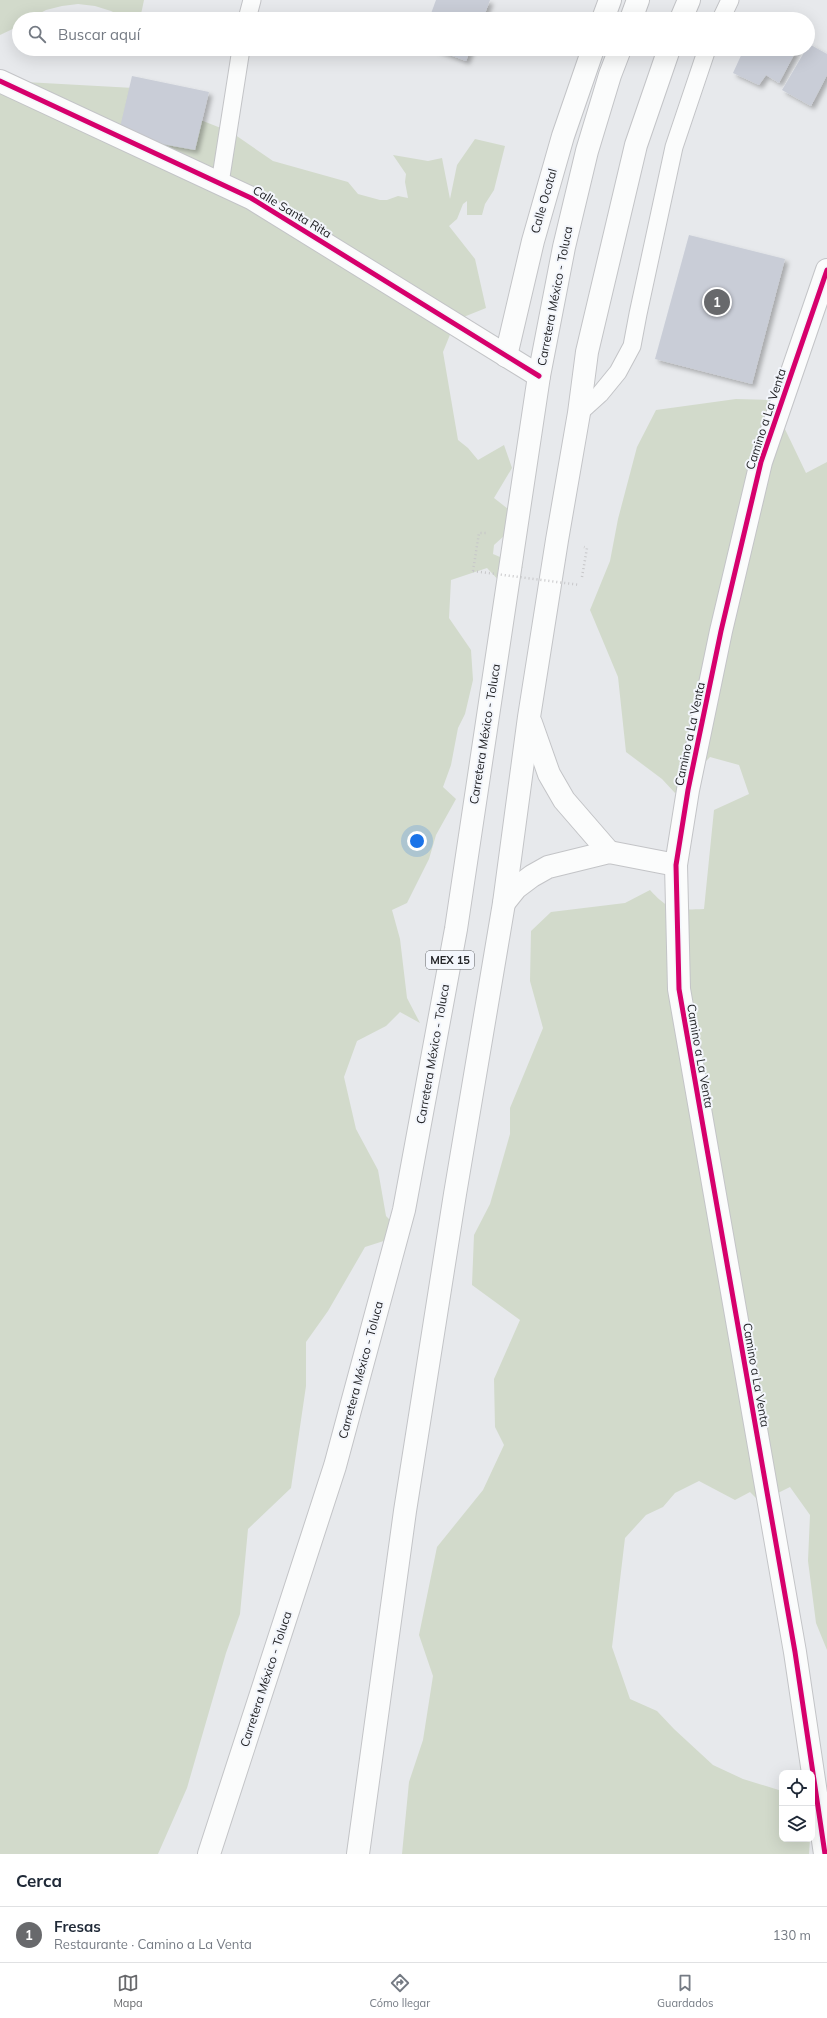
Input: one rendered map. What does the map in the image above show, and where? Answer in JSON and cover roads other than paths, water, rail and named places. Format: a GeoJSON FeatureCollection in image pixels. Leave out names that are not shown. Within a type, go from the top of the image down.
{"type":"FeatureCollection","features":[{"type":"Feature","properties":{"kind":"main road"},"geometry":{"type":"LineString","coordinates":[[606,12],[610,0]]}},
{"type":"Feature","properties":{"kind":"main road"},"geometry":{"type":"LineString","coordinates":[[634,12],[638,0]]}},
{"type":"Feature","properties":{"kind":"main road"},"geometry":{"type":"LineString","coordinates":[[684,12],[689,0]]}},
{"type":"Feature","properties":{"kind":"main road","name":"Calle Ocotal"},"geometry":{"type":"LineString","coordinates":[[506,356],[533,241],[560,143],[591,56]]}},
{"type":"Feature","properties":{"kind":"main road","name":"Carretera México - Toluca"},"geometry":{"type":"LineString","coordinates":[[209,1854],[335,1466],[404,1210],[456,928],[539,376],[564,247],[587,151],[617,56]]}},
{"type":"Feature","properties":{"kind":"main road"},"geometry":{"type":"LineString","coordinates":[[358,1854],[405,1511],[455,1194],[504,903],[529,718],[556,540],[579,414],[587,352],[636,145],[667,56]]}},
{"type":"Feature","properties":{"kind":"main road","name":"Calle Santa Rita"},"geometry":{"type":"LineString","coordinates":[[0,81],[251,198],[539,376]]}},
{"type":"Feature","properties":{"kind":"main road","name":"Camino a La Venta"},"geometry":{"type":"LineString","coordinates":[[825,1854],[795,1652],[679,989],[676,865],[688,790],[718,646],[761,462],[827,270]]}},
{"type":"Feature","properties":{"kind":"main road"},"geometry":{"type":"LineString","coordinates":[[529,718],[549,774],[564,800],[609,852]]}},
{"type":"Feature","properties":{"kind":"main road"},"geometry":{"type":"LineString","coordinates":[[504,903],[516,888],[532,876],[548,867],[609,852],[676,865]]}},
{"type":"Feature","properties":{"kind":"lane"},"geometry":{"type":"LineString","coordinates":[[249,12],[252,0]]}},
{"type":"Feature","properties":{"kind":"lane"},"geometry":{"type":"LineString","coordinates":[[724,12],[730,0]]}},
{"type":"Feature","properties":{"kind":"lane"},"geometry":{"type":"LineString","coordinates":[[220,183],[240,56]]}},
{"type":"Feature","properties":{"kind":"lane"},"geometry":{"type":"LineString","coordinates":[[579,414],[600,394],[618,372],[632,346],[674,147],[705,56]]}},
{"type":"Feature","properties":{"kind":"place","name":"Fresas"},"geometry":{"type":"Point","coordinates":[717,302]}}]}
